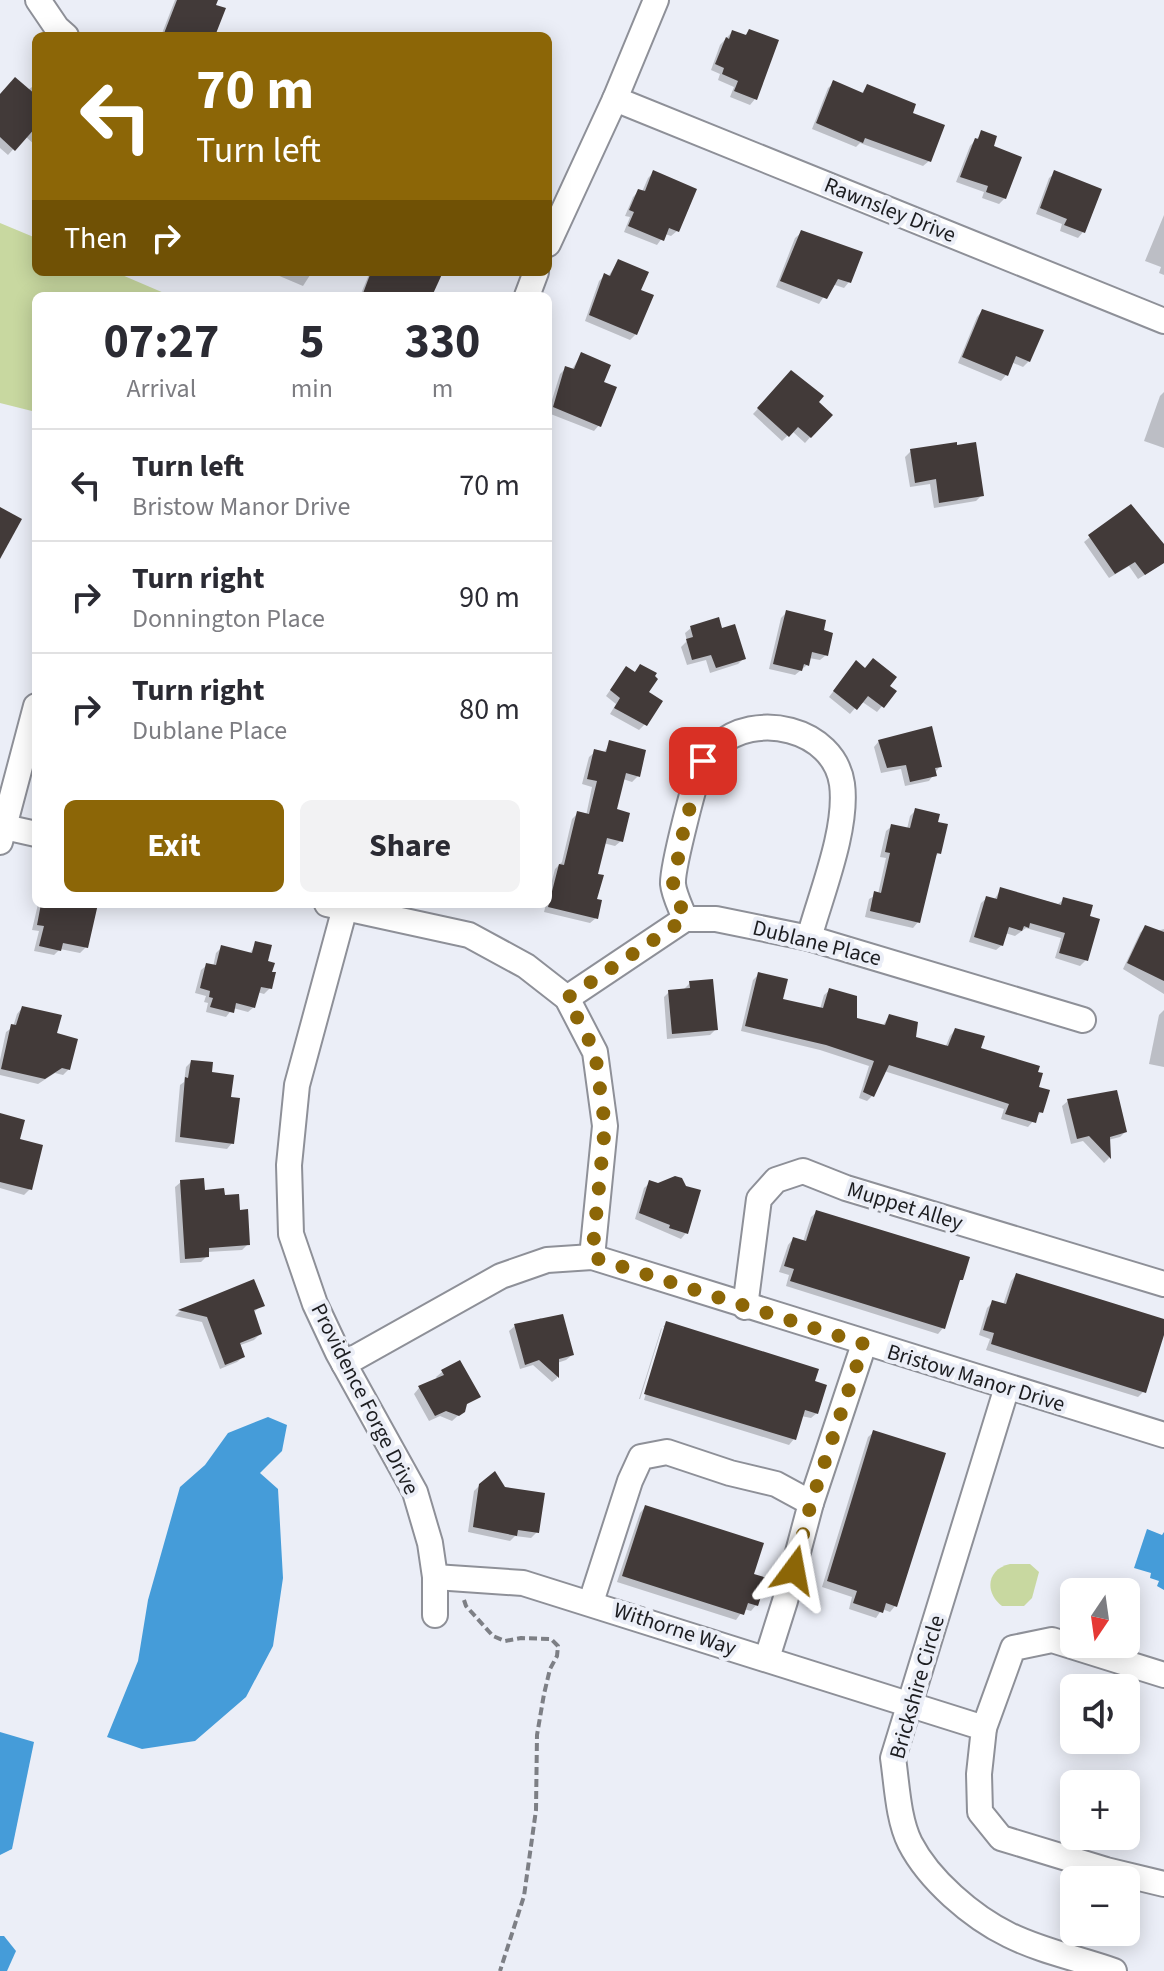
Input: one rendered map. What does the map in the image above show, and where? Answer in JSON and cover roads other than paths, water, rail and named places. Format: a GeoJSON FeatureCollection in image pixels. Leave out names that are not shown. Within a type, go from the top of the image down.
{"type":"FeatureCollection","features":[{"type":"Feature","properties":{"kind":"street"},"geometry":{"type":"LineString","coordinates":[[38,0],[62,32]]}},
{"type":"Feature","properties":{"kind":"street"},"geometry":{"type":"LineString","coordinates":[[552,235],[615,99],[656,0]]}},
{"type":"Feature","properties":{"kind":"street","name":"Rawnsley Drive"},"geometry":{"type":"LineString","coordinates":[[615,99],[1164,321]]}},
{"type":"Feature","properties":{"kind":"street"},"geometry":{"type":"LineString","coordinates":[[32,720],[1,831],[32,834]]}},
{"type":"Feature","properties":{"kind":"street"},"geometry":{"type":"LineString","coordinates":[[567,998],[685,919],[673,884],[684,828],[703,761],[718,745],[742,730],[772,727],[800,733],[830,756],[841,781],[843,810],[809,938]]}},
{"type":"Feature","properties":{"kind":"street","name":"Providence Forge Drive"},"geometry":{"type":"LineString","coordinates":[[339,908],[297,1085],[289,1165],[291,1234],[315,1304],[344,1364],[415,1492],[430,1543],[447,1578],[435,1615]]}},
{"type":"Feature","properties":{"kind":"street"},"geometry":{"type":"LineString","coordinates":[[353,908],[469,935],[526,966],[567,998],[595,1052],[605,1126],[592,1257]]}},
{"type":"Feature","properties":{"kind":"street","name":"Dublane Place"},"geometry":{"type":"LineString","coordinates":[[685,919],[716,919],[809,938],[1083,1020]]}},
{"type":"Feature","properties":{"kind":"street","name":"Muppet Alley"},"geometry":{"type":"LineString","coordinates":[[745,1307],[759,1199],[776,1180],[803,1171],[846,1188],[1164,1284]]}},
{"type":"Feature","properties":{"kind":"street","name":"Bristow Manor Drive"},"geometry":{"type":"LineString","coordinates":[[344,1364],[501,1276],[547,1260],[592,1257],[1164,1435]]}},
{"type":"Feature","properties":{"kind":"street"},"geometry":{"type":"LineString","coordinates":[[767,1658],[811,1503],[864,1344]]}},
{"type":"Feature","properties":{"kind":"street","name":"Brickshire Circle"},"geometry":{"type":"LineString","coordinates":[[1007,1387],[893,1758],[899,1801],[909,1842],[929,1871],[955,1899],[1008,1935],[1114,1971]]}},
{"type":"Feature","properties":{"kind":"street"},"geometry":{"type":"LineString","coordinates":[[591,1602],[630,1481],[641,1457],[667,1452],[730,1473],[776,1484],[811,1503]]}},
{"type":"Feature","properties":{"kind":"street","name":"Withorne Way"},"geometry":{"type":"LineString","coordinates":[[447,1578],[523,1583],[984,1728]]}},
{"type":"Feature","properties":{"kind":"street"},"geometry":{"type":"LineString","coordinates":[[1164,1675],[1052,1640],[1013,1648],[984,1728],[979,1774],[980,1812],[1001,1838],[1164,1884]]}},
{"type":"Feature","properties":{"kind":"water"},"geometry":{"type":"Polygon","coordinates":[[[268,1417],[287,1425],[282,1451],[260,1473],[278,1489],[283,1578],[273,1646],[246,1697],[195,1741],[142,1749],[107,1737],[138,1661],[148,1600],[180,1487],[205,1465],[228,1433],[268,1417]]]}},
{"type":"Feature","properties":{"kind":"water"},"geometry":{"type":"Polygon","coordinates":[[[1147,1529],[1162,1535],[1164,1532],[1164,1590],[1157,1586],[1159,1581],[1150,1578],[1151,1573],[1134,1568],[1147,1529]]]}},
{"type":"Feature","properties":{"kind":"water"},"geometry":{"type":"Polygon","coordinates":[[[0,1732],[34,1742],[12,1849],[0,1855],[0,1732]]]}},
{"type":"Feature","properties":{"kind":"water"},"geometry":{"type":"Polygon","coordinates":[[[0,1936],[4,1936],[16,1951],[7,1971],[0,1971],[0,1936]]]}}]}
